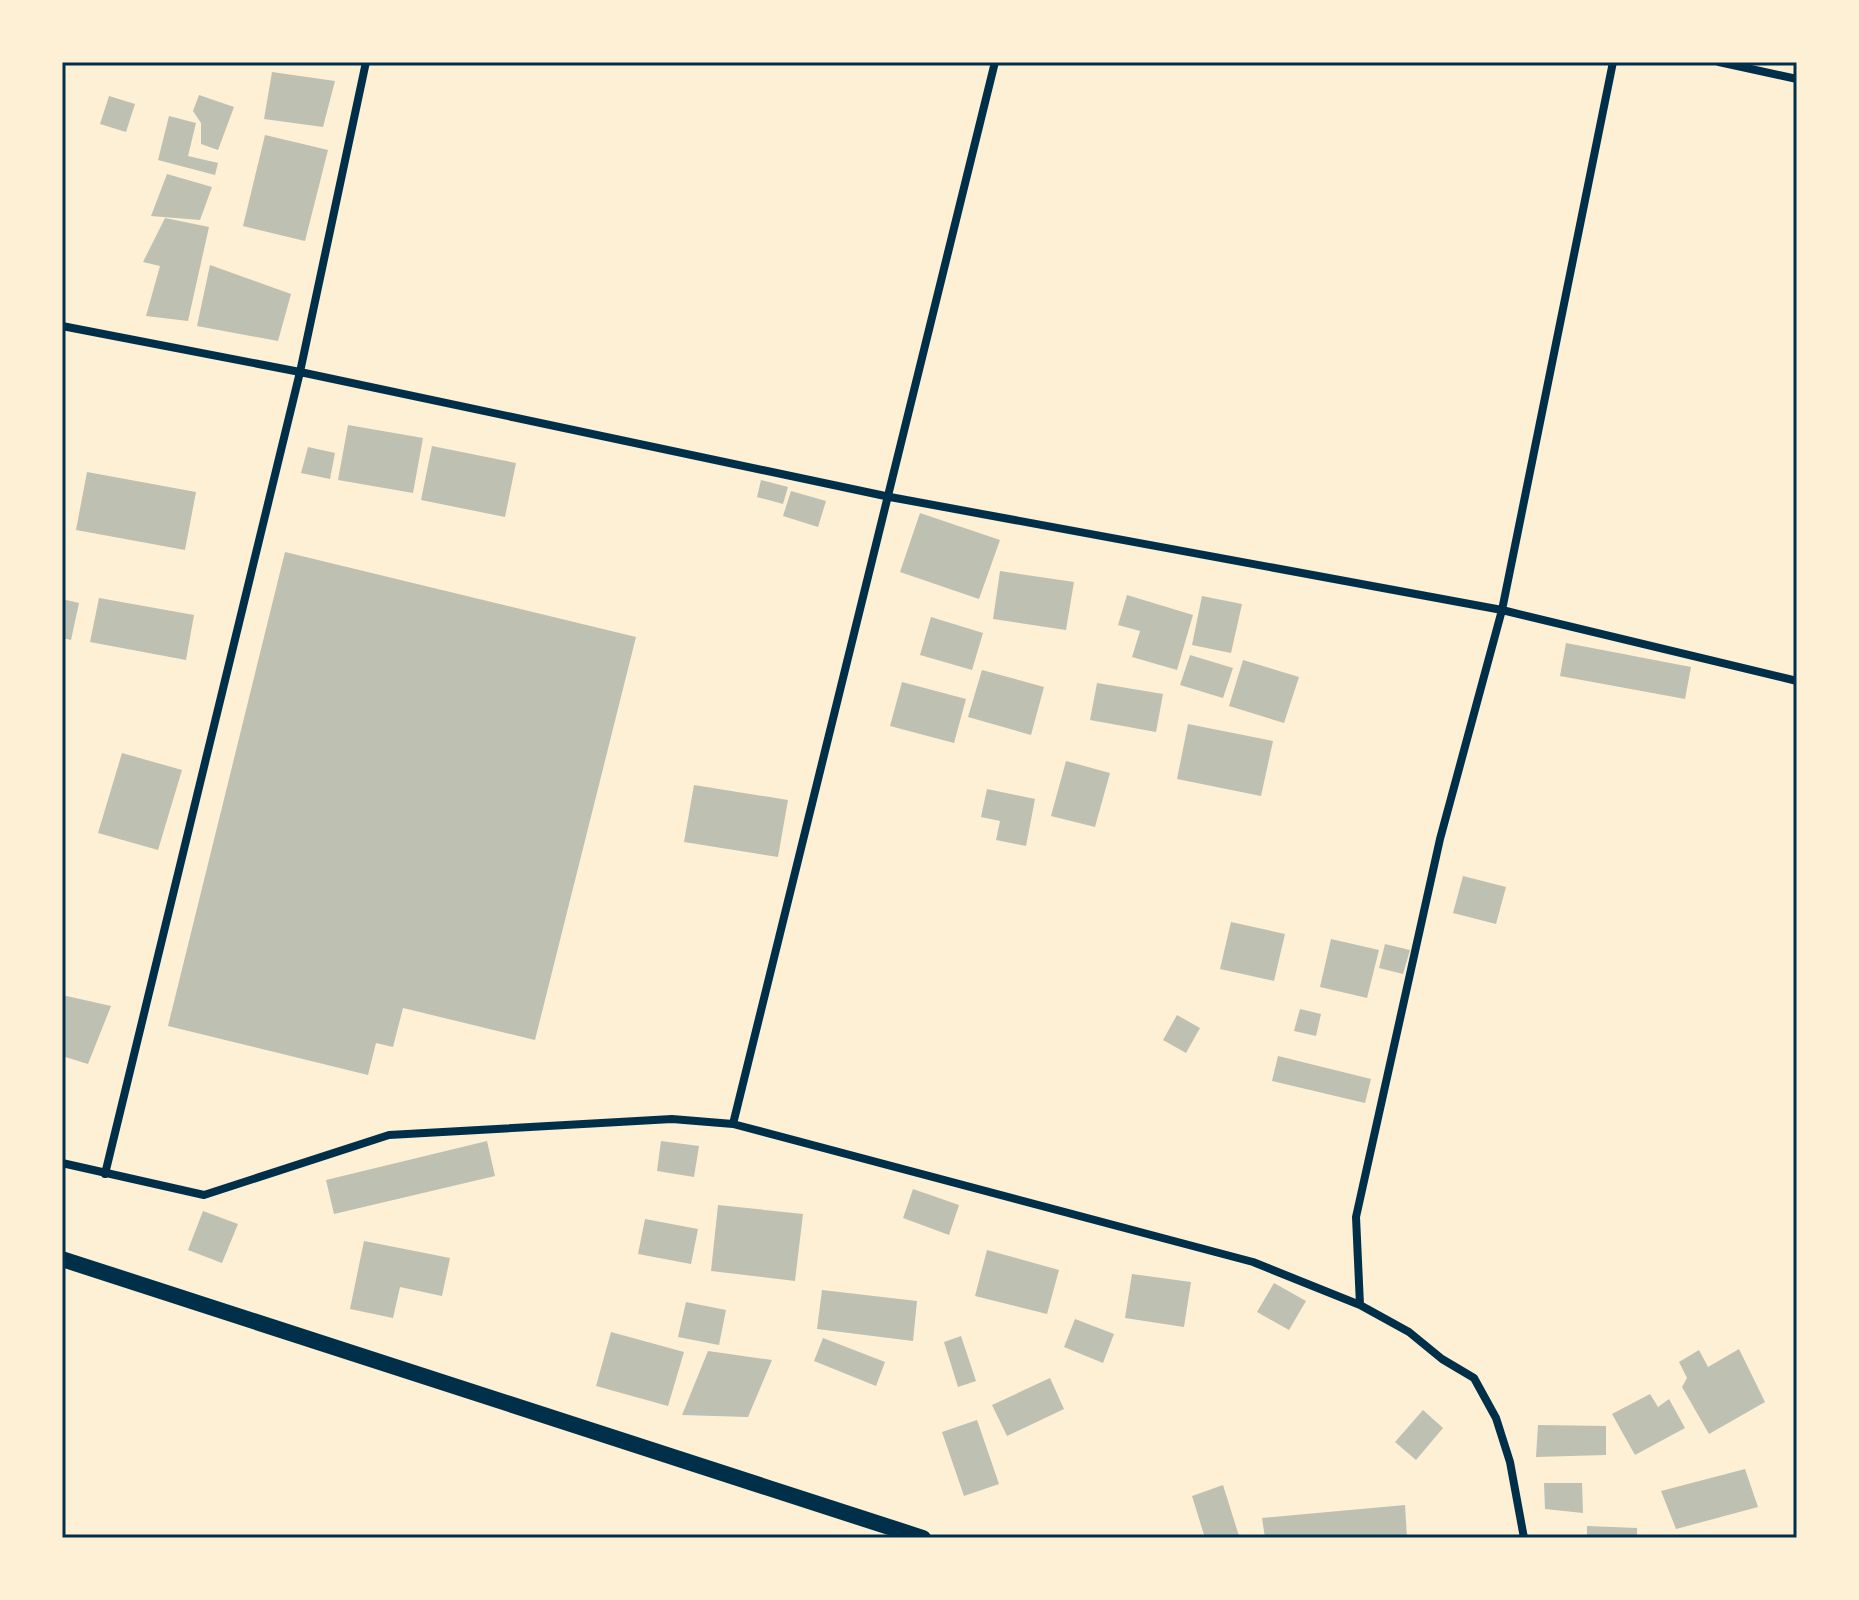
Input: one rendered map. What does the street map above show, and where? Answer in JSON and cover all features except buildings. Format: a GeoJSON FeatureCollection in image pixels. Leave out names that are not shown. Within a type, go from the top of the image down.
{"type":"FeatureCollection","features":[{"type":"Feature","properties":{"kind":"main road"},"geometry":{"type":"LineString","coordinates":[[62,1259],[923,1538]]}},
{"type":"Feature","properties":{"kind":"street"},"geometry":{"type":"LineString","coordinates":[[105,1174],[300,372],[366,62]]}},
{"type":"Feature","properties":{"kind":"street"},"geometry":{"type":"LineString","coordinates":[[733,1124],[995,62]]}},
{"type":"Feature","properties":{"kind":"street"},"geometry":{"type":"LineString","coordinates":[[1360,1305],[1356,1217],[1440,839],[1502,610],[1613,62]]}},
{"type":"Feature","properties":{"kind":"street"},"geometry":{"type":"LineString","coordinates":[[1719,62],[1797,79]]}},
{"type":"Feature","properties":{"kind":"street"},"geometry":{"type":"LineString","coordinates":[[62,326],[300,372],[890,497],[1502,610],[1797,681]]}},
{"type":"Feature","properties":{"kind":"street"},"geometry":{"type":"LineString","coordinates":[[62,1163],[204,1195],[389,1135],[672,1119],[733,1124],[1253,1262],[1360,1305],[1409,1332],[1442,1359],[1474,1378],[1496,1418],[1510,1462],[1524,1538]]}}]}
